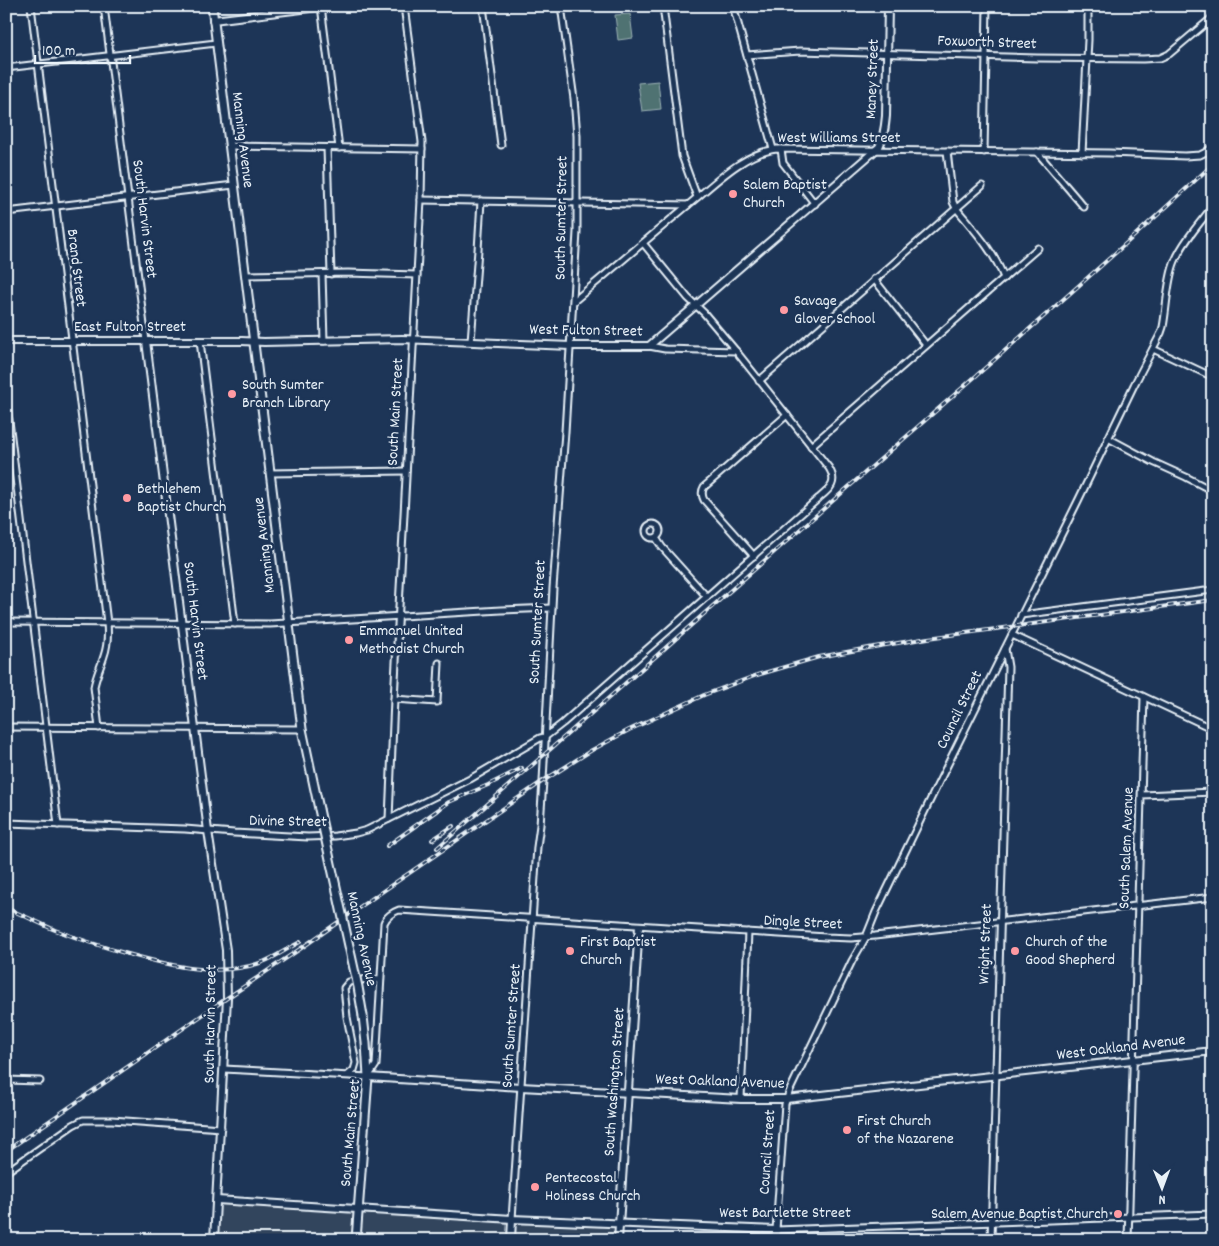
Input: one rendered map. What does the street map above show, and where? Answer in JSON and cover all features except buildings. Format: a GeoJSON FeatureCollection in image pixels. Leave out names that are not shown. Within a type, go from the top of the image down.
{"type":"FeatureCollection","features":[{"type":"Feature","properties":{"kind":"main road","name":"Manning Avenue"},"geometry":{"type":"LineString","coordinates":[[212,6],[302,729],[358,987],[363,1016],[368,1077]]}},
{"type":"Feature","properties":{"kind":"main road","name":"South Main Street"},"geometry":{"type":"LineString","coordinates":[[356,1240],[368,1077]]}},
{"type":"Feature","properties":{"kind":"street","name":"Brand Street"},"geometry":{"type":"LineString","coordinates":[[31,6],[107,623],[107,644],[94,687],[99,728]]}},
{"type":"Feature","properties":{"kind":"street","name":"South Harvin Street"},"geometry":{"type":"LineString","coordinates":[[104,6],[181,624],[208,831],[226,950],[228,998],[214,1240]]}},
{"type":"Feature","properties":{"kind":"street"},"geometry":{"type":"LineString","coordinates":[[213,20],[326,6]]}},
{"type":"Feature","properties":{"kind":"street","name":"South Main Street"},"geometry":{"type":"LineString","coordinates":[[389,819],[422,150],[404,6]]}},
{"type":"Feature","properties":{"kind":"street"},"geometry":{"type":"LineString","coordinates":[[483,6],[501,145]]}},
{"type":"Feature","properties":{"kind":"street","name":"South Sumter Street"},"geometry":{"type":"LineString","coordinates":[[511,1240],[532,919],[542,799],[552,608],[574,301],[578,203],[577,136],[574,99],[561,6]]}},
{"type":"Feature","properties":{"kind":"street"},"geometry":{"type":"LineString","coordinates":[[663,6],[682,156],[697,197]]}},
{"type":"Feature","properties":{"kind":"street"},"geometry":{"type":"LineString","coordinates":[[733,6],[773,150]]}},
{"type":"Feature","properties":{"kind":"street","name":"Maney Street"},"geometry":{"type":"LineString","coordinates":[[877,150],[885,129],[888,6]]}},
{"type":"Feature","properties":{"kind":"street"},"geometry":{"type":"LineString","coordinates":[[984,152],[987,6]]}},
{"type":"Feature","properties":{"kind":"street"},"geometry":{"type":"LineString","coordinates":[[1082,153],[1088,6]]}},
{"type":"Feature","properties":{"kind":"street"},"geometry":{"type":"LineString","coordinates":[[321,7],[339,148]]}},
{"type":"Feature","properties":{"kind":"street","name":"Foxworth Street"},"geometry":{"type":"LineString","coordinates":[[747,55],[794,51],[1160,58],[1213,18]]}},
{"type":"Feature","properties":{"kind":"street"},"geometry":{"type":"LineString","coordinates":[[6,68],[216,43]]}},
{"type":"Feature","properties":{"kind":"street"},"geometry":{"type":"LineString","coordinates":[[229,146],[422,150]]}},
{"type":"Feature","properties":{"kind":"street","name":"West Williams Street"},"geometry":{"type":"LineString","coordinates":[[574,301],[697,197],[758,153],[781,149],[1185,156],[1200,155],[1213,147]]}},
{"type":"Feature","properties":{"kind":"street"},"geometry":{"type":"LineString","coordinates":[[327,148],[331,274]]}},
{"type":"Feature","properties":{"kind":"street"},"geometry":{"type":"LineString","coordinates":[[781,149],[783,163],[815,204]]}},
{"type":"Feature","properties":{"kind":"street","name":"West Fulton Street"},"geometry":{"type":"LineString","coordinates":[[254,342],[413,339],[571,346],[649,346],[877,150]]}},
{"type":"Feature","properties":{"kind":"street"},"geometry":{"type":"LineString","coordinates":[[947,151],[953,202],[991,251],[1004,278]]}},
{"type":"Feature","properties":{"kind":"street"},"geometry":{"type":"LineString","coordinates":[[1037,152],[1084,207]]}},
{"type":"Feature","properties":{"kind":"street"},"geometry":{"type":"LineString","coordinates":[[6,212],[234,186]]}},
{"type":"Feature","properties":{"kind":"street"},"geometry":{"type":"LineString","coordinates":[[759,381],[982,186]]}},
{"type":"Feature","properties":{"kind":"street"},"geometry":{"type":"LineString","coordinates":[[421,200],[688,205]]}},
{"type":"Feature","properties":{"kind":"street"},"geometry":{"type":"LineString","coordinates":[[471,341],[481,201]]}},
{"type":"Feature","properties":{"kind":"street","name":"Council Street"},"geometry":{"type":"LineString","coordinates":[[775,1240],[786,1099],[848,970],[866,937],[876,912],[915,832],[1164,327],[1170,280],[1176,260],[1213,206]]}},
{"type":"Feature","properties":{"kind":"street"},"geometry":{"type":"LineString","coordinates":[[642,242],[688,298],[736,351],[811,446],[1038,248]]}},
{"type":"Feature","properties":{"kind":"street"},"geometry":{"type":"LineString","coordinates":[[322,274],[324,341]]}},
{"type":"Feature","properties":{"kind":"street"},"geometry":{"type":"LineString","coordinates":[[245,275],[417,275]]}},
{"type":"Feature","properties":{"kind":"street"},"geometry":{"type":"LineString","coordinates":[[874,279],[926,345]]}},
{"type":"Feature","properties":{"kind":"street","name":"East Fulton Street"},"geometry":{"type":"LineString","coordinates":[[6,341],[254,342]]}},
{"type":"Feature","properties":{"kind":"street"},"geometry":{"type":"LineString","coordinates":[[200,341],[235,624]]}},
{"type":"Feature","properties":{"kind":"street"},"geometry":{"type":"LineString","coordinates":[[649,346],[665,349],[736,351]]}},
{"type":"Feature","properties":{"kind":"street"},"geometry":{"type":"LineString","coordinates":[[1153,349],[1213,378]]}},
{"type":"Feature","properties":{"kind":"street"},"geometry":{"type":"LineString","coordinates":[[6,396],[58,825]]}},
{"type":"Feature","properties":{"kind":"street"},"geometry":{"type":"LineString","coordinates":[[754,556],[704,500],[702,490],[787,415]]}},
{"type":"Feature","properties":{"kind":"street"},"geometry":{"type":"LineString","coordinates":[[1108,438],[1213,491]]}},
{"type":"Feature","properties":{"kind":"street","name":"Divine Street"},"geometry":{"type":"LineString","coordinates":[[6,823],[185,829],[308,836],[335,836],[367,830],[470,779],[533,742],[545,737],[563,722],[830,488],[833,484],[832,473],[811,446]]}},
{"type":"Feature","properties":{"kind":"street"},"geometry":{"type":"LineString","coordinates":[[270,473],[406,472]]}},
{"type":"Feature","properties":{"kind":"street"},"geometry":{"type":"LineString","coordinates":[[656,538],[707,597]]}},
{"type":"Feature","properties":{"kind":"street"},"geometry":{"type":"LineString","coordinates":[[1022,615],[1213,590]]}},
{"type":"Feature","properties":{"kind":"street"},"geometry":{"type":"LineString","coordinates":[[6,622],[288,623],[552,608]]}},
{"type":"Feature","properties":{"kind":"street"},"geometry":{"type":"LineString","coordinates":[[1012,635],[1213,730]]}},
{"type":"Feature","properties":{"kind":"street","name":"Wright Street"},"geometry":{"type":"LineString","coordinates":[[991,1240],[1008,667],[1005,649]]}},
{"type":"Feature","properties":{"kind":"street"},"geometry":{"type":"LineString","coordinates":[[394,699],[437,702],[439,663]]}},
{"type":"Feature","properties":{"kind":"street","name":"South Salem Avenue"},"geometry":{"type":"LineString","coordinates":[[1128,1240],[1144,697]]}},
{"type":"Feature","properties":{"kind":"street"},"geometry":{"type":"LineString","coordinates":[[6,727],[302,729]]}},
{"type":"Feature","properties":{"kind":"street"},"geometry":{"type":"LineString","coordinates":[[1142,796],[1213,792]]}},
{"type":"Feature","properties":{"kind":"street","name":"Dingle Street"},"geometry":{"type":"LineString","coordinates":[[392,913],[399,910],[826,937],[866,937],[1213,897]]}},
{"type":"Feature","properties":{"kind":"street","name":"South Main Street"},"geometry":{"type":"LineString","coordinates":[[368,1077],[376,1065],[384,923],[392,913]]}},
{"type":"Feature","properties":{"kind":"street","name":"South Washington Street"},"geometry":{"type":"LineString","coordinates":[[618,1240],[639,926]]}},
{"type":"Feature","properties":{"kind":"street"},"geometry":{"type":"LineString","coordinates":[[741,1098],[748,932]]}},
{"type":"Feature","properties":{"kind":"street"},"geometry":{"type":"LineString","coordinates":[[348,1075],[354,1070],[356,1063],[347,1017],[344,988],[349,982],[368,979],[380,980]]}},
{"type":"Feature","properties":{"kind":"street","name":"West Oakland Avenue"},"geometry":{"type":"LineString","coordinates":[[224,1069],[348,1075],[521,1087],[786,1099],[1213,1051]]}},
{"type":"Feature","properties":{"kind":"street"},"geometry":{"type":"LineString","coordinates":[[6,1080],[40,1081]]}},
{"type":"Feature","properties":{"kind":"street"},"geometry":{"type":"LineString","coordinates":[[6,1172],[83,1120],[112,1120],[221,1128]]}},
{"type":"Feature","properties":{"kind":"street","name":"West Bartlette Street"},"geometry":{"type":"LineString","coordinates":[[217,1200],[512,1219],[776,1230],[1213,1214]]}},
{"type":"Feature","properties":{"kind":"shaded area"},"geometry":{"type":"Polygon","coordinates":[[[221,1204],[615,1228],[615,1240],[218,1240],[221,1204]]]}},
{"type":"Feature","properties":{"kind":"green space"},"geometry":{"type":"Polygon","coordinates":[[[630,14],[633,38],[618,40],[615,15],[630,14]]]}},
{"type":"Feature","properties":{"kind":"green space"},"geometry":{"type":"Polygon","coordinates":[[[658,81],[661,109],[642,111],[638,83],[658,81]]]}},
{"type":"Feature","properties":{"kind":"railway"},"geometry":{"type":"LineString","coordinates":[[437,848],[1070,294],[1213,164]]}},
{"type":"Feature","properties":{"kind":"railway"},"geometry":{"type":"LineString","coordinates":[[6,1151],[543,781],[592,750],[629,730],[704,695],[757,675],[819,657],[928,638],[1213,600]]}},
{"type":"Feature","properties":{"kind":"railway"},"geometry":{"type":"LineString","coordinates":[[387,846],[449,802],[522,768]]}},
{"type":"Feature","properties":{"kind":"railway"},"geometry":{"type":"LineString","coordinates":[[432,840],[453,826]]}},
{"type":"Feature","properties":{"kind":"railway"},"geometry":{"type":"LineString","coordinates":[[6,908],[55,930],[100,946],[161,963],[212,970],[246,967],[263,962],[300,942]]}},
{"type":"Feature","properties":{"kind":"place","name":"Salem Baptist Church"},"geometry":{"type":"Point","coordinates":[733,194]}},
{"type":"Feature","properties":{"kind":"place","name":"Savage Glover School"},"geometry":{"type":"Point","coordinates":[784,310]}},
{"type":"Feature","properties":{"kind":"place","name":"South Sumter Branch Library"},"geometry":{"type":"Point","coordinates":[232,394]}},
{"type":"Feature","properties":{"kind":"place","name":"Bethlehem Baptist Church"},"geometry":{"type":"Point","coordinates":[127,498]}},
{"type":"Feature","properties":{"kind":"place","name":"Emmanuel United Methodist Church"},"geometry":{"type":"Point","coordinates":[349,640]}},
{"type":"Feature","properties":{"kind":"place","name":"First Baptist Church"},"geometry":{"type":"Point","coordinates":[570,951]}},
{"type":"Feature","properties":{"kind":"place","name":"Church of the Good Shepherd"},"geometry":{"type":"Point","coordinates":[1015,951]}},
{"type":"Feature","properties":{"kind":"place","name":"First Church of the Nazarene"},"geometry":{"type":"Point","coordinates":[847,1130]}},
{"type":"Feature","properties":{"kind":"place","name":"Pentecostal Holiness Church"},"geometry":{"type":"Point","coordinates":[535,1187]}},
{"type":"Feature","properties":{"kind":"place","name":"Salem Avenue Baptist Church"},"geometry":{"type":"Point","coordinates":[1118,1214]}}]}
